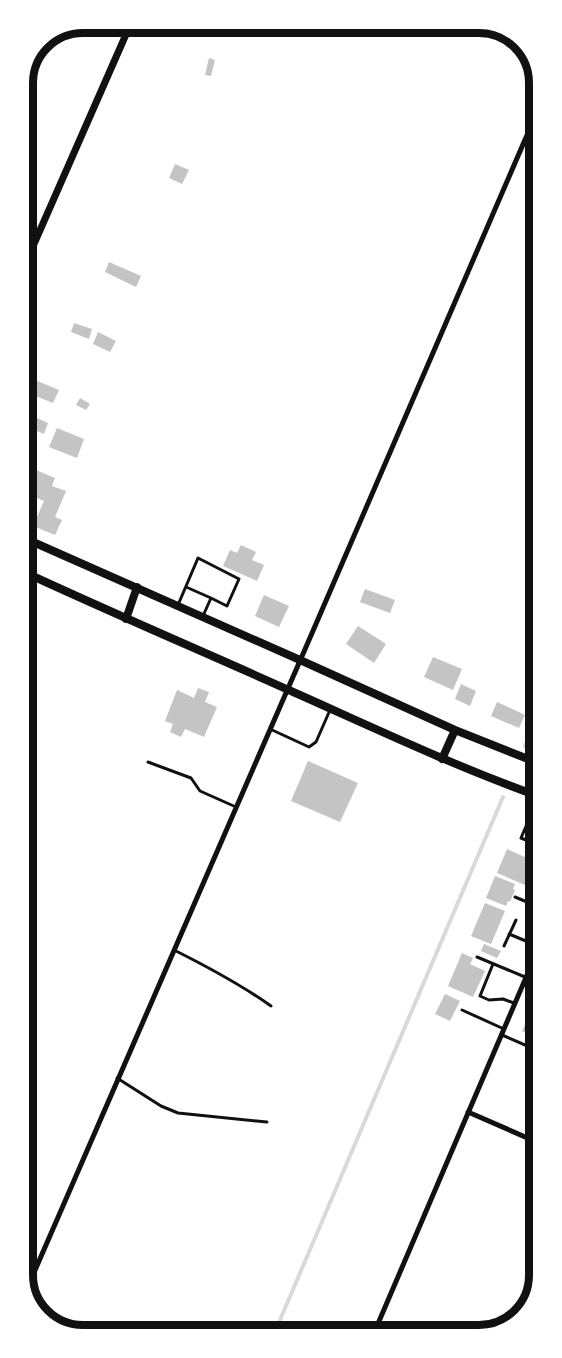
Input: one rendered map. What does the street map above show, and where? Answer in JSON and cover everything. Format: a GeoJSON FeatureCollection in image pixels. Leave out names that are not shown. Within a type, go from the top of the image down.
{"type":"FeatureCollection","features":[{"type":"Feature","properties":{"kind":"main road"},"geometry":{"type":"LineString","coordinates":[[33,542],[455,730],[529,759]]}},
{"type":"Feature","properties":{"kind":"main road"},"geometry":{"type":"LineString","coordinates":[[33,576],[442,759],[529,793]]}},
{"type":"Feature","properties":{"kind":"main road"},"geometry":{"type":"LineString","coordinates":[[126,619],[137,587]]}},
{"type":"Feature","properties":{"kind":"main road"},"geometry":{"type":"LineString","coordinates":[[442,759],[455,730]]}},
{"type":"Feature","properties":{"kind":"street"},"geometry":{"type":"LineString","coordinates":[[33,246],[126,33]]}},
{"type":"Feature","properties":{"kind":"street"},"geometry":{"type":"LineString","coordinates":[[33,1275],[529,130]]}},
{"type":"Feature","properties":{"kind":"street"},"geometry":{"type":"LineString","coordinates":[[377,1325],[529,972]]}},
{"type":"Feature","properties":{"kind":"street"},"geometry":{"type":"LineString","coordinates":[[468,1112],[529,1139]]}},
{"type":"Feature","properties":{"kind":"lane"},"geometry":{"type":"LineString","coordinates":[[178,605],[198,558],[239,579],[227,606],[186,587]]}},
{"type":"Feature","properties":{"kind":"lane"},"geometry":{"type":"LineString","coordinates":[[203,616],[211,598]]}},
{"type":"Feature","properties":{"kind":"lane"},"geometry":{"type":"LineString","coordinates":[[270,729],[309,747],[316,742],[331,709]]}},
{"type":"Feature","properties":{"kind":"lane"},"geometry":{"type":"LineString","coordinates":[[148,762],[191,778],[200,791],[236,807]]}},
{"type":"Feature","properties":{"kind":"lane"},"geometry":{"type":"LineString","coordinates":[[529,821],[521,838],[529,841]]}},
{"type":"Feature","properties":{"kind":"lane"},"geometry":{"type":"LineString","coordinates":[[515,897],[529,904]]}},
{"type":"Feature","properties":{"kind":"lane"},"geometry":{"type":"LineString","coordinates":[[504,946],[516,920]]}},
{"type":"Feature","properties":{"kind":"lane"},"geometry":{"type":"LineString","coordinates":[[509,934],[529,943]]}},
{"type":"Feature","properties":{"kind":"lane"},"geometry":{"type":"LineString","coordinates":[[174,950],[232,980],[271,1006]]}},
{"type":"Feature","properties":{"kind":"lane"},"geometry":{"type":"LineString","coordinates":[[477,957],[526,977]]}},
{"type":"Feature","properties":{"kind":"lane"},"geometry":{"type":"LineString","coordinates":[[493,964],[480,996],[489,1000],[503,999],[514,1004]]}},
{"type":"Feature","properties":{"kind":"lane"},"geometry":{"type":"LineString","coordinates":[[462,1010],[529,1046]]}},
{"type":"Feature","properties":{"kind":"lane"},"geometry":{"type":"LineString","coordinates":[[117,1078],[161,1106],[178,1113],[267,1122]]}},
{"type":"Feature","properties":{"kind":"building"},"geometry":{"type":"Polygon","coordinates":[[[209,58],[215,60],[211,76],[205,75],[209,58]]]}},
{"type":"Feature","properties":{"kind":"building"},"geometry":{"type":"Polygon","coordinates":[[[175,164],[189,170],[182,184],[169,178],[175,164]]]}},
{"type":"Feature","properties":{"kind":"building"},"geometry":{"type":"Polygon","coordinates":[[[109,262],[141,276],[136,287],[105,272],[109,262]]]}},
{"type":"Feature","properties":{"kind":"building"},"geometry":{"type":"Polygon","coordinates":[[[74,323],[92,329],[89,339],[71,332],[74,323]]]}},
{"type":"Feature","properties":{"kind":"building"},"geometry":{"type":"Polygon","coordinates":[[[98,332],[116,341],[110,352],[93,344],[98,332]]]}},
{"type":"Feature","properties":{"kind":"building"},"geometry":{"type":"Polygon","coordinates":[[[33,379],[59,390],[53,403],[33,395],[33,379]]]}},
{"type":"Feature","properties":{"kind":"building"},"geometry":{"type":"Polygon","coordinates":[[[80,398],[90,404],[86,410],[76,405],[80,398]]]}},
{"type":"Feature","properties":{"kind":"building"},"geometry":{"type":"Polygon","coordinates":[[[33,416],[48,423],[44,434],[33,429],[33,416]]]}},
{"type":"Feature","properties":{"kind":"building"},"geometry":{"type":"Polygon","coordinates":[[[57,428],[84,439],[77,458],[49,447],[57,428]]]}},
{"type":"Feature","properties":{"kind":"building"},"geometry":{"type":"Polygon","coordinates":[[[33,469],[55,478],[52,486],[66,491],[55,517],[62,520],[55,535],[33,526],[44,501],[33,496],[33,469]]]}},
{"type":"Feature","properties":{"kind":"building"},"geometry":{"type":"Polygon","coordinates":[[[241,545],[256,552],[252,560],[264,565],[257,581],[223,566],[230,550],[237,553],[241,545]]]}},
{"type":"Feature","properties":{"kind":"building"},"geometry":{"type":"Polygon","coordinates":[[[365,589],[395,600],[390,613],[360,602],[365,589]]]}},
{"type":"Feature","properties":{"kind":"building"},"geometry":{"type":"Polygon","coordinates":[[[264,595],[289,606],[279,627],[255,616],[264,595]]]}},
{"type":"Feature","properties":{"kind":"building"},"geometry":{"type":"Polygon","coordinates":[[[358,626],[386,644],[374,663],[346,644],[358,626]]]}},
{"type":"Feature","properties":{"kind":"building"},"geometry":{"type":"Polygon","coordinates":[[[433,657],[462,669],[453,690],[424,677],[433,657]]]}},
{"type":"Feature","properties":{"kind":"building"},"geometry":{"type":"Polygon","coordinates":[[[461,684],[476,691],[470,706],[455,699],[461,684]]]}},
{"type":"Feature","properties":{"kind":"building"},"geometry":{"type":"Polygon","coordinates":[[[198,688],[209,692],[205,702],[217,707],[204,737],[185,729],[181,737],[170,732],[173,724],[165,721],[177,690],[194,698],[198,688]]]}},
{"type":"Feature","properties":{"kind":"building"},"geometry":{"type":"Polygon","coordinates":[[[497,702],[525,715],[519,728],[491,716],[497,702]]]}},
{"type":"Feature","properties":{"kind":"building"},"geometry":{"type":"Polygon","coordinates":[[[308,761],[358,783],[340,822],[291,801],[308,761]]]}},
{"type":"Feature","properties":{"kind":"building"},"geometry":{"type":"Polygon","coordinates":[[[507,849],[529,859],[529,887],[497,873],[507,849]]]}},
{"type":"Feature","properties":{"kind":"building"},"geometry":{"type":"Polygon","coordinates":[[[495,876],[515,884],[513,889],[515,890],[506,906],[486,898],[495,876]]]}},
{"type":"Feature","properties":{"kind":"building"},"geometry":{"type":"Polygon","coordinates":[[[485,903],[505,911],[491,944],[471,936],[485,903]]]}},
{"type":"Feature","properties":{"kind":"building"},"geometry":{"type":"Polygon","coordinates":[[[484,944],[501,951],[497,958],[481,951],[484,944]]]}},
{"type":"Feature","properties":{"kind":"building"},"geometry":{"type":"Polygon","coordinates":[[[462,953],[473,958],[470,964],[485,971],[473,997],[448,986],[462,953]]]}},
{"type":"Feature","properties":{"kind":"building"},"geometry":{"type":"Polygon","coordinates":[[[445,994],[460,1001],[450,1021],[435,1014],[445,994]]]}},
{"type":"Feature","properties":{"kind":"building"},"geometry":{"type":"Polygon","coordinates":[[[529,1015],[529,1034],[522,1031],[529,1015]]]}},
{"type":"Feature","properties":{"kind":"waterway"},"geometry":{"type":"LineString","coordinates":[[525,746],[529,737]]}},
{"type":"Feature","properties":{"kind":"waterway"},"geometry":{"type":"LineString","coordinates":[[278,1325],[503,797]]}}]}
